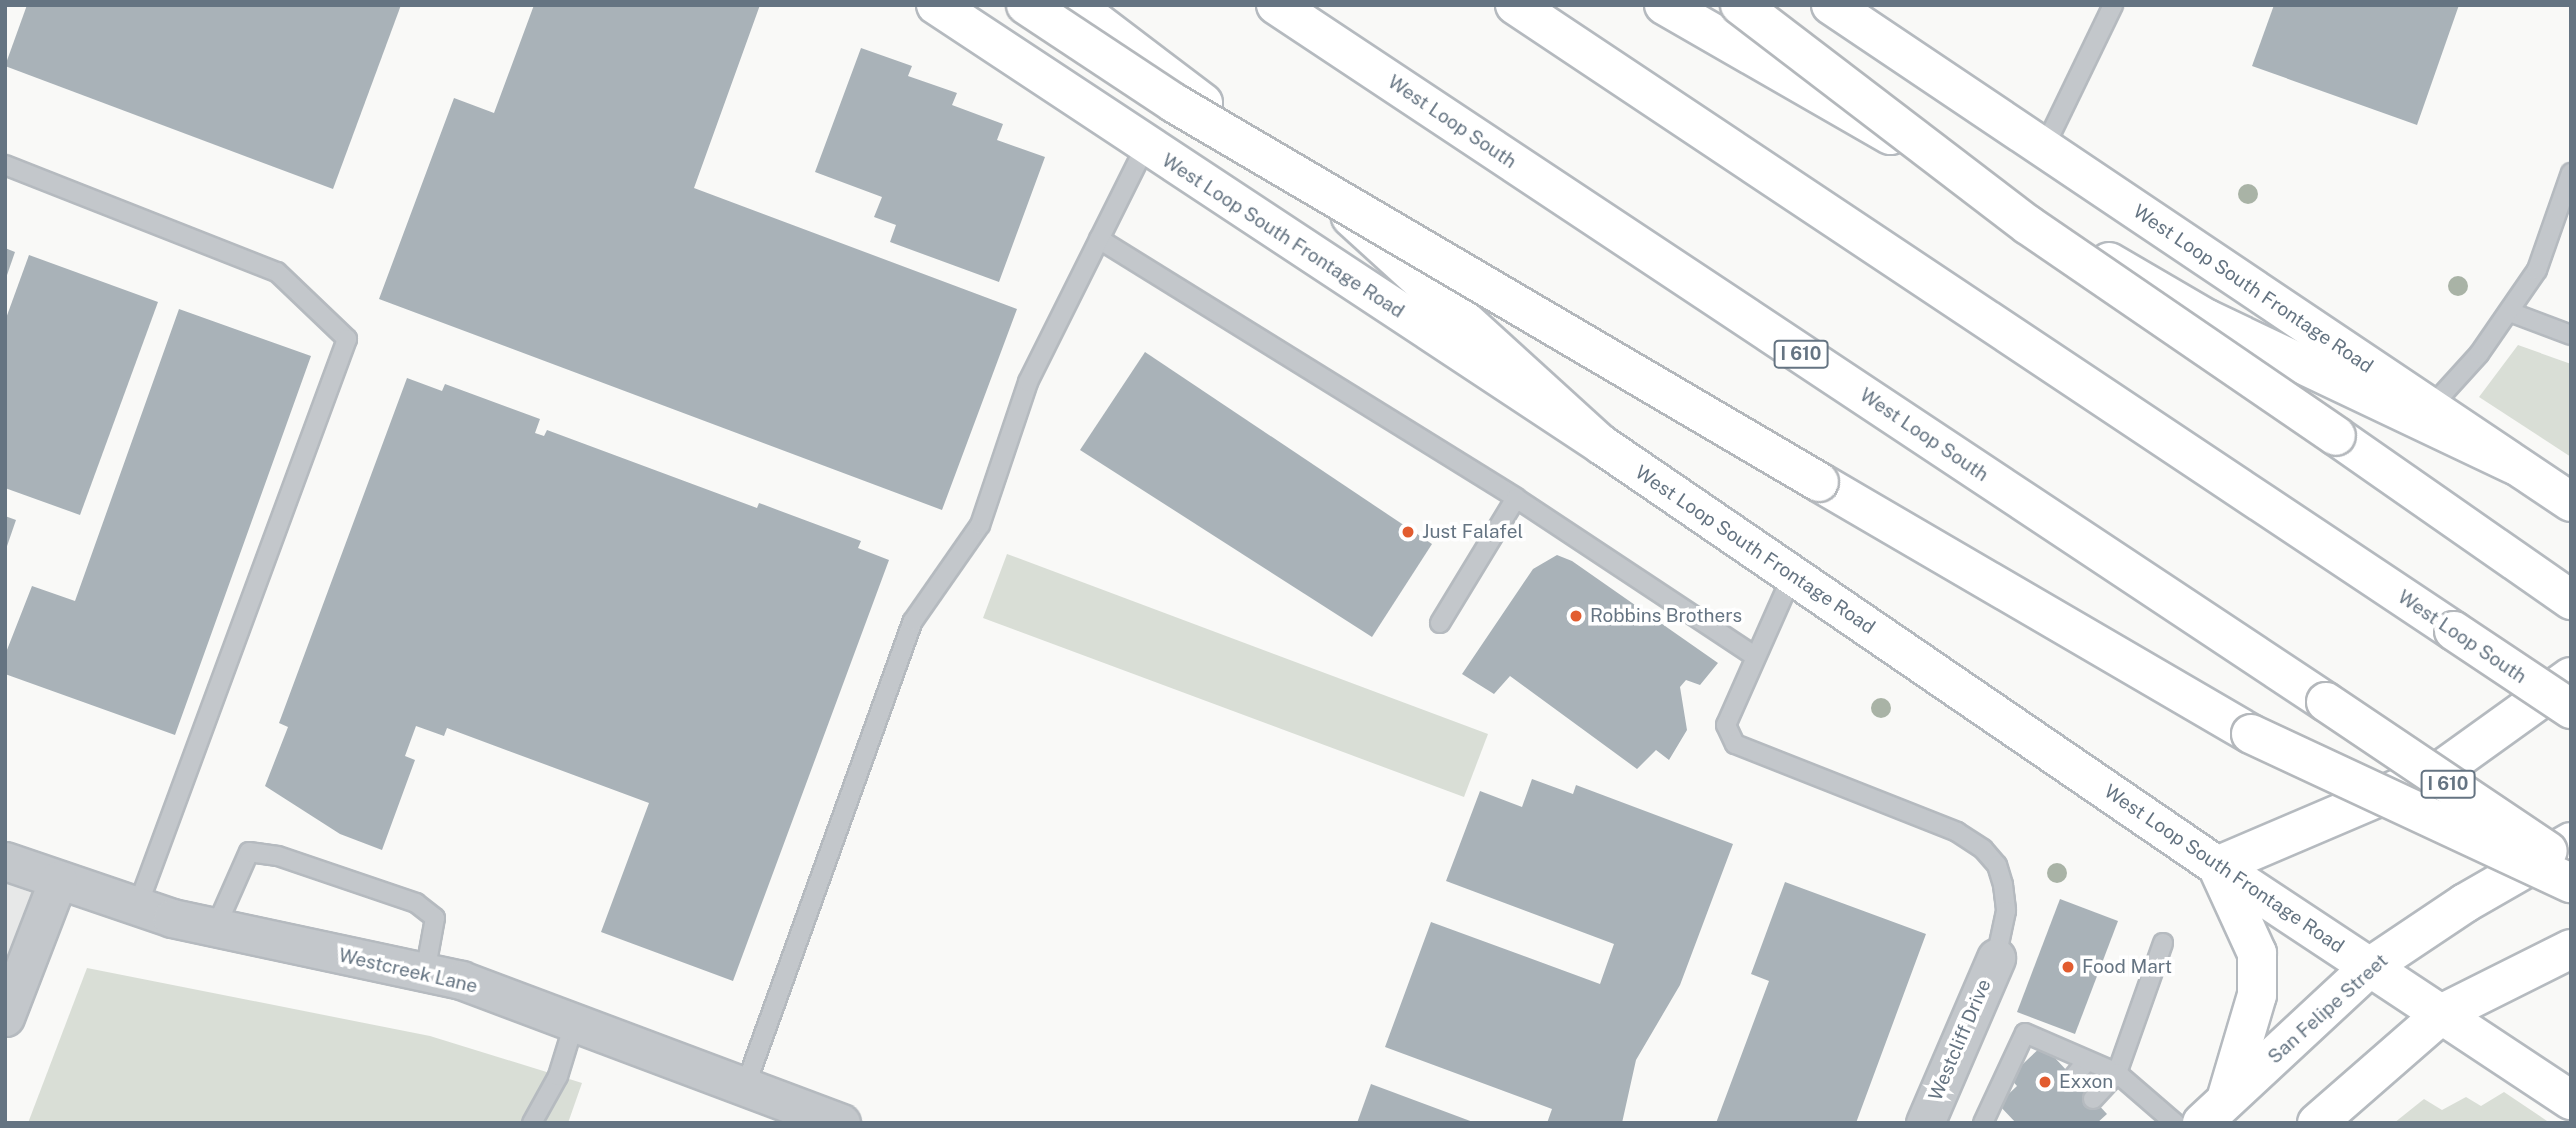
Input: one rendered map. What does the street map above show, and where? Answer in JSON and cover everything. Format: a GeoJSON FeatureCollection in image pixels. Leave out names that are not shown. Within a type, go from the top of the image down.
{"type":"FeatureCollection","features":[{"type":"Feature","properties":{"kind":"main road","name":"West Loop South Frontage Road"},"geometry":{"type":"LineString","coordinates":[[936,5],[1602,446],[2217,866],[2571,1100]]}},
{"type":"Feature","properties":{"kind":"main road"},"geometry":{"type":"LineString","coordinates":[[1026,5],[1174,103],[2251,734],[2571,883]]}},
{"type":"Feature","properties":{"kind":"main road"},"geometry":{"type":"LineString","coordinates":[[1074,5],[1336,204],[1602,446]]}},
{"type":"Feature","properties":{"kind":"main road","name":"West Loop South"},"geometry":{"type":"LineString","coordinates":[[1276,5],[2571,867]]}},
{"type":"Feature","properties":{"kind":"main road","name":"West Loop South"},"geometry":{"type":"LineString","coordinates":[[1514,5],[2571,709]]}},
{"type":"Feature","properties":{"kind":"main road"},"geometry":{"type":"LineString","coordinates":[[1664,5],[2207,318],[2516,466]]}},
{"type":"Feature","properties":{"kind":"main road"},"geometry":{"type":"LineString","coordinates":[[1740,5],[2028,225],[2559,593]]}},
{"type":"Feature","properties":{"kind":"main road","name":"West Loop South Frontage Road"},"geometry":{"type":"LineString","coordinates":[[1831,5],[2571,502]]}},
{"type":"Feature","properties":{"kind":"main road"},"geometry":{"type":"LineString","coordinates":[[2214,1112],[2258,995],[2257,953],[2217,866],[2441,771],[2571,677]]}},
{"type":"Feature","properties":{"kind":"main road","name":"San Felipe Street"},"geometry":{"type":"LineString","coordinates":[[2214,1112],[2371,966],[2465,902],[2571,842]]}},
{"type":"Feature","properties":{"kind":"main road"},"geometry":{"type":"LineString","coordinates":[[2317,1123],[2443,1013],[2571,949]]}},
{"type":"Feature","properties":{"kind":"street","name":"Westcreek Lane"},"geometry":{"type":"LineString","coordinates":[[5,861],[136,908],[215,929],[461,980],[841,1123]]}},
{"type":"Feature","properties":{"kind":"street"},"geometry":{"type":"LineString","coordinates":[[5,1017],[58,880]]}},
{"type":"Feature","properties":{"kind":"street","name":"Westcliff Drive"},"geometry":{"type":"LineString","coordinates":[[1924,1123],[1996,958]]}},
{"type":"Feature","properties":{"kind":"lane"},"geometry":{"type":"LineString","coordinates":[[2044,148],[2113,5]]}},
{"type":"Feature","properties":{"kind":"lane"},"geometry":{"type":"LineString","coordinates":[[746,1087],[912,621],[980,525],[1028,382],[1146,145]]}},
{"type":"Feature","properties":{"kind":"lane"},"geometry":{"type":"LineString","coordinates":[[5,165],[276,272],[348,339],[136,908]]}},
{"type":"Feature","properties":{"kind":"lane"},"geometry":{"type":"LineString","coordinates":[[2430,408],[2510,312],[2537,270],[2571,173]]}},
{"type":"Feature","properties":{"kind":"lane"},"geometry":{"type":"LineString","coordinates":[[1099,239],[1516,498],[1755,656]]}},
{"type":"Feature","properties":{"kind":"lane"},"geometry":{"type":"LineString","coordinates":[[2510,312],[2571,335]]}},
{"type":"Feature","properties":{"kind":"lane"},"geometry":{"type":"LineString","coordinates":[[1440,623],[1516,498]]}},
{"type":"Feature","properties":{"kind":"lane"},"geometry":{"type":"LineString","coordinates":[[1792,576],[1726,725],[1735,744],[1957,832],[1983,849],[1997,865],[2006,911],[1996,958]]}},
{"type":"Feature","properties":{"kind":"lane"},"geometry":{"type":"LineString","coordinates":[[215,929],[249,852],[278,856],[416,904],[435,918],[425,973]]}},
{"type":"Feature","properties":{"kind":"lane"},"geometry":{"type":"LineString","coordinates":[[2093,1099],[2117,1073],[2163,943]]}},
{"type":"Feature","properties":{"kind":"lane"},"geometry":{"type":"LineString","coordinates":[[532,1123],[558,1076],[574,1024]]}},
{"type":"Feature","properties":{"kind":"lane"},"geometry":{"type":"LineString","coordinates":[[1983,1123],[2025,1033],[2117,1073],[2175,1123]]}},
{"type":"Feature","properties":{"kind":"lane"},"geometry":{"type":"LineString","coordinates":[[2073,1078],[2087,1061]]}},
{"type":"Feature","properties":{"kind":"shaded area"},"geometry":{"type":"Polygon","coordinates":[[[2518,345],[2571,364],[2571,457],[2479,397],[2518,345]]]}},
{"type":"Feature","properties":{"kind":"shaded area"},"geometry":{"type":"Polygon","coordinates":[[[1007,554],[1488,734],[1464,797],[983,618],[1007,554]]]}},
{"type":"Feature","properties":{"kind":"shaded area"},"geometry":{"type":"Polygon","coordinates":[[[5,883],[41,896],[5,991],[5,883]]]}},
{"type":"Feature","properties":{"kind":"shaded area"},"geometry":{"type":"Polygon","coordinates":[[[87,968],[430,1036],[582,1083],[568,1123],[28,1123],[87,968]]]}},
{"type":"Feature","properties":{"kind":"shaded area"},"geometry":{"type":"Polygon","coordinates":[[[2504,1092],[2550,1123],[2394,1123],[2424,1099],[2442,1110],[2466,1097],[2481,1106],[2504,1092]]]}},
{"type":"Feature","properties":{"kind":"building"},"geometry":{"type":"Polygon","coordinates":[[[27,5],[401,5],[333,189],[5,66],[27,5]]]}},
{"type":"Feature","properties":{"kind":"building"},"geometry":{"type":"Polygon","coordinates":[[[534,5],[760,5],[694,188],[1017,309],[942,510],[379,299],[454,98],[494,113],[534,5]]]}},
{"type":"Feature","properties":{"kind":"building"},"geometry":{"type":"Polygon","coordinates":[[[2274,5],[2459,5],[2417,125],[2252,66],[2274,5]]]}},
{"type":"Feature","properties":{"kind":"building"},"geometry":{"type":"Polygon","coordinates":[[[861,48],[912,66],[908,76],[957,93],[952,105],[1003,124],[997,140],[1045,157],[999,282],[890,242],[896,225],[874,217],[882,197],[815,172],[861,48]]]}},
{"type":"Feature","properties":{"kind":"building"},"geometry":{"type":"Polygon","coordinates":[[[5,248],[15,252],[6,278],[5,278],[5,248]]]}},
{"type":"Feature","properties":{"kind":"building"},"geometry":{"type":"Polygon","coordinates":[[[29,255],[158,302],[80,515],[5,488],[5,321],[29,255]]]}},
{"type":"Feature","properties":{"kind":"building"},"geometry":{"type":"Polygon","coordinates":[[[179,309],[311,356],[175,735],[5,674],[5,655],[32,586],[75,601],[179,309]]]}},
{"type":"Feature","properties":{"kind":"building"},"geometry":{"type":"Polygon","coordinates":[[[1145,352],[1432,544],[1372,637],[1080,450],[1145,352]]]}},
{"type":"Feature","properties":{"kind":"building"},"geometry":{"type":"Polygon","coordinates":[[[407,378],[442,391],[445,384],[540,419],[535,433],[544,436],[547,430],[757,508],[759,503],[861,541],[858,548],[889,560],[733,981],[601,932],[649,803],[447,728],[444,736],[416,726],[405,756],[415,760],[382,850],[340,834],[265,786],[288,727],[279,723],[407,378]]]}},
{"type":"Feature","properties":{"kind":"building"},"geometry":{"type":"Polygon","coordinates":[[[5,516],[16,520],[6,549],[5,549],[5,516]]]}},
{"type":"Feature","properties":{"kind":"building","name":"Robbins Brothers"},"geometry":{"type":"Polygon","coordinates":[[[1557,555],[1572,561],[1718,663],[1700,685],[1686,680],[1680,687],[1687,730],[1669,760],[1656,750],[1637,769],[1510,676],[1494,694],[1462,674],[1533,569],[1557,555]]]}},
{"type":"Feature","properties":{"kind":"building"},"geometry":{"type":"Polygon","coordinates":[[[1532,779],[1573,794],[1576,785],[1733,844],[1680,985],[1636,1060],[1622,1123],[1547,1123],[1552,1109],[1385,1047],[1431,922],[1600,984],[1614,944],[1446,881],[1480,791],[1522,807],[1532,779]]]}},
{"type":"Feature","properties":{"kind":"building"},"geometry":{"type":"Polygon","coordinates":[[[1785,882],[1926,934],[1856,1123],[1716,1123],[1769,981],[1751,974],[1785,882]]]}},
{"type":"Feature","properties":{"kind":"building","name":"Food Mart"},"geometry":{"type":"Polygon","coordinates":[[[2060,899],[2118,921],[2075,1034],[2017,1012],[2060,899]]]}},
{"type":"Feature","properties":{"kind":"building","name":"Exxon"},"geometry":{"type":"Polygon","coordinates":[[[2043,1045],[2107,1114],[2097,1123],[2016,1123],[1998,1104],[2017,1086],[2009,1077],[2043,1045]]]}},
{"type":"Feature","properties":{"kind":"building"},"geometry":{"type":"Polygon","coordinates":[[[1371,1084],[1473,1122],[1473,1123],[1357,1123],[1371,1084]]]}},
{"type":"Feature","properties":{"kind":"place","name":"Just Falafel"},"geometry":{"type":"Point","coordinates":[1408,532]}},
{"type":"Feature","properties":{"kind":"place","name":"Robbins Brothers"},"geometry":{"type":"Point","coordinates":[1576,616]}},
{"type":"Feature","properties":{"kind":"place","name":"Food Mart"},"geometry":{"type":"Point","coordinates":[2068,967]}},
{"type":"Feature","properties":{"kind":"place","name":"Exxon"},"geometry":{"type":"Point","coordinates":[2045,1082]}}]}
